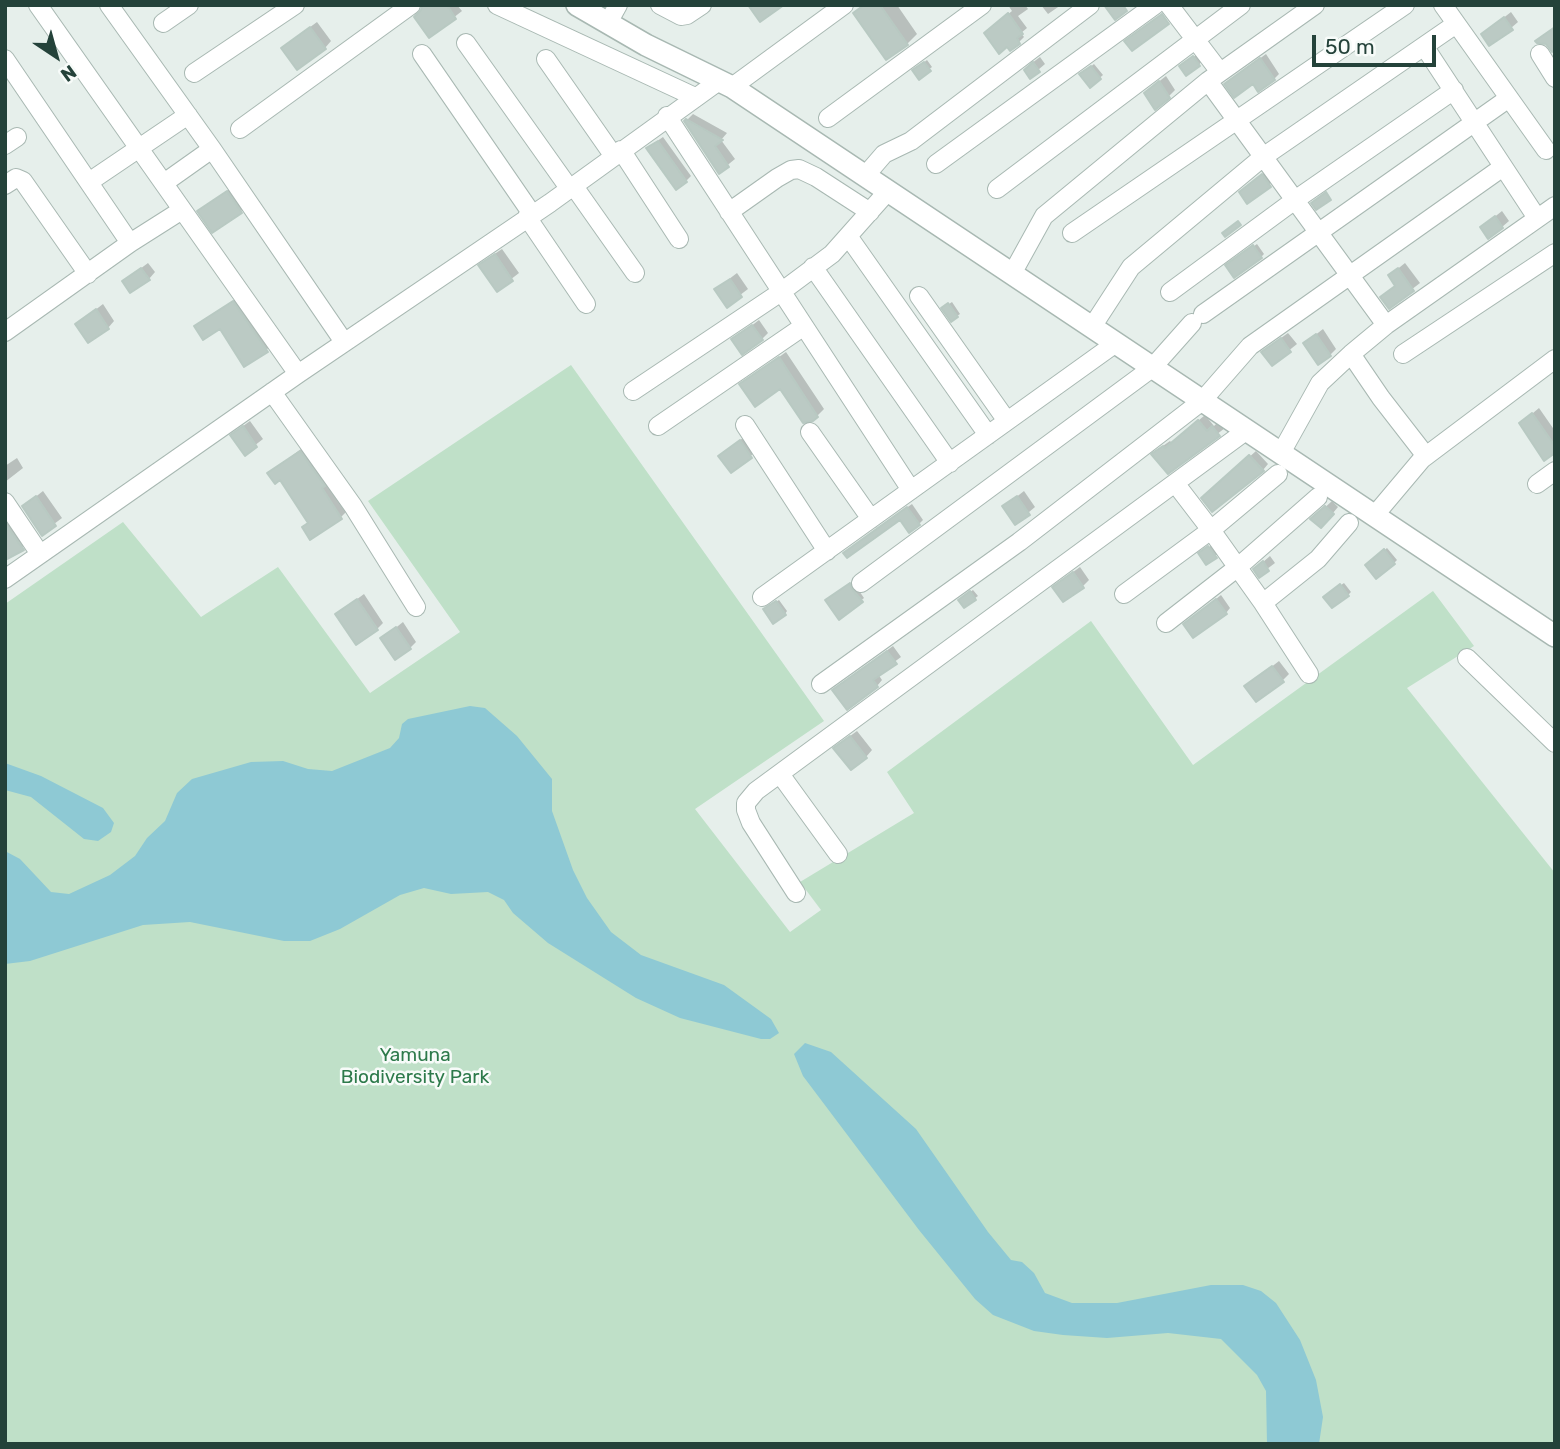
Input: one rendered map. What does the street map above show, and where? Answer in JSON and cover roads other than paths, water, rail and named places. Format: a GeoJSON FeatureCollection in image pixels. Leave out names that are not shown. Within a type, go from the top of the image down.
{"type":"FeatureCollection","features":[{"type":"Feature","properties":{"kind":"street"},"geometry":{"type":"LineString","coordinates":[[38,5],[298,374]]}},
{"type":"Feature","properties":{"kind":"street"},"geometry":{"type":"LineString","coordinates":[[108,5],[212,149],[344,342]]}},
{"type":"Feature","properties":{"kind":"street"},"geometry":{"type":"LineString","coordinates":[[163,23],[188,5]]}},
{"type":"Feature","properties":{"kind":"street"},"geometry":{"type":"LineString","coordinates":[[194,73],[295,5]]}},
{"type":"Feature","properties":{"kind":"street"},"geometry":{"type":"LineString","coordinates":[[240,129],[411,5]]}},
{"type":"Feature","properties":{"kind":"street"},"geometry":{"type":"LineString","coordinates":[[497,5],[695,97]]}},
{"type":"Feature","properties":{"kind":"street"},"geometry":{"type":"LineString","coordinates":[[577,5],[613,14],[646,45],[725,84],[1247,430],[1280,464],[1374,516],[1555,636]]}},
{"type":"Feature","properties":{"kind":"street"},"geometry":{"type":"LineString","coordinates":[[660,5],[673,14],[694,10]]}},
{"type":"Feature","properties":{"kind":"street"},"geometry":{"type":"LineString","coordinates":[[5,579],[571,187],[667,116],[695,97],[725,84],[844,5]]}},
{"type":"Feature","properties":{"kind":"street"},"geometry":{"type":"LineString","coordinates":[[828,118],[982,5]]}},
{"type":"Feature","properties":{"kind":"street"},"geometry":{"type":"LineString","coordinates":[[865,176],[884,154],[911,141],[1090,5]]}},
{"type":"Feature","properties":{"kind":"street"},"geometry":{"type":"LineString","coordinates":[[936,164],[1155,5]]}},
{"type":"Feature","properties":{"kind":"street"},"geometry":{"type":"LineString","coordinates":[[1169,5],[1196,39],[1237,120],[1386,325]]}},
{"type":"Feature","properties":{"kind":"street"},"geometry":{"type":"LineString","coordinates":[[997,189],[1241,5]]}},
{"type":"Feature","properties":{"kind":"street"},"geometry":{"type":"LineString","coordinates":[[1012,274],[1042,219],[1214,77],[1315,5]]}},
{"type":"Feature","properties":{"kind":"street"},"geometry":{"type":"LineString","coordinates":[[1072,233],[1405,5]]}},
{"type":"Feature","properties":{"kind":"street"},"geometry":{"type":"LineString","coordinates":[[1443,5],[1552,153]]}},
{"type":"Feature","properties":{"kind":"street"},"geometry":{"type":"LineString","coordinates":[[1091,327],[1129,270],[1263,157],[1456,24]]}},
{"type":"Feature","properties":{"kind":"street"},"geometry":{"type":"LineString","coordinates":[[466,43],[635,273]]}},
{"type":"Feature","properties":{"kind":"street"},"geometry":{"type":"LineString","coordinates":[[1424,46],[1537,218]]}},
{"type":"Feature","properties":{"kind":"street"},"geometry":{"type":"LineString","coordinates":[[422,54],[586,304]]}},
{"type":"Feature","properties":{"kind":"street"},"geometry":{"type":"LineString","coordinates":[[1540,54],[1555,78]]}},
{"type":"Feature","properties":{"kind":"street"},"geometry":{"type":"LineString","coordinates":[[5,59],[130,243]]}},
{"type":"Feature","properties":{"kind":"street"},"geometry":{"type":"LineString","coordinates":[[546,59],[679,239]]}},
{"type":"Feature","properties":{"kind":"street"},"geometry":{"type":"LineString","coordinates":[[1170,292],[1295,200],[1454,90]]}},
{"type":"Feature","properties":{"kind":"street"},"geometry":{"type":"LineString","coordinates":[[861,583],[1152,368],[1198,318],[1509,98]]}},
{"type":"Feature","properties":{"kind":"street"},"geometry":{"type":"LineString","coordinates":[[89,182],[188,116]]}},
{"type":"Feature","properties":{"kind":"street"},"geometry":{"type":"LineString","coordinates":[[667,116],[911,490]]}},
{"type":"Feature","properties":{"kind":"street"},"geometry":{"type":"LineString","coordinates":[[164,183],[212,149]]}},
{"type":"Feature","properties":{"kind":"street"},"geometry":{"type":"LineString","coordinates":[[821,684],[1019,542],[1202,401],[1249,348],[1503,167]]}},
{"type":"Feature","properties":{"kind":"street"},"geometry":{"type":"LineString","coordinates":[[729,212],[777,178],[791,170],[799,169],[870,212]]}},
{"type":"Feature","properties":{"kind":"street"},"geometry":{"type":"LineString","coordinates":[[5,185],[16,178],[23,181],[88,274]]}},
{"type":"Feature","properties":{"kind":"street"},"geometry":{"type":"LineString","coordinates":[[633,391],[781,292],[832,254],[888,191]]}},
{"type":"Feature","properties":{"kind":"street"},"geometry":{"type":"LineString","coordinates":[[1124,594],[1212,530],[1280,464],[1317,390],[1351,354],[1386,325],[1555,206]]}},
{"type":"Feature","properties":{"kind":"street"},"geometry":{"type":"LineString","coordinates":[[5,332],[130,243],[182,210]]}},
{"type":"Feature","properties":{"kind":"street"},"geometry":{"type":"LineString","coordinates":[[848,236],[988,435]]}},
{"type":"Feature","properties":{"kind":"street"},"geometry":{"type":"LineString","coordinates":[[1403,354],[1555,253]]}},
{"type":"Feature","properties":{"kind":"street"},"geometry":{"type":"LineString","coordinates":[[813,267],[950,463]]}},
{"type":"Feature","properties":{"kind":"street"},"geometry":{"type":"LineString","coordinates":[[919,296],[1007,421]]}},
{"type":"Feature","properties":{"kind":"street"},"geometry":{"type":"LineString","coordinates":[[658,426],[804,326]]}},
{"type":"Feature","properties":{"kind":"street"},"geometry":{"type":"LineString","coordinates":[[762,597],[1116,344]]}},
{"type":"Feature","properties":{"kind":"street"},"geometry":{"type":"LineString","coordinates":[[1351,354],[1421,460]]}},
{"type":"Feature","properties":{"kind":"street"},"geometry":{"type":"LineString","coordinates":[[1374,516],[1421,460],[1555,359]]}},
{"type":"Feature","properties":{"kind":"street"},"geometry":{"type":"LineString","coordinates":[[272,392],[354,506],[416,607]]}},
{"type":"Feature","properties":{"kind":"street"},"geometry":{"type":"LineString","coordinates":[[745,425],[827,551]]}},
{"type":"Feature","properties":{"kind":"street"},"geometry":{"type":"LineString","coordinates":[[796,893],[751,823],[746,803],[756,791],[1247,430]]}},
{"type":"Feature","properties":{"kind":"street"},"geometry":{"type":"LineString","coordinates":[[810,432],[871,519]]}},
{"type":"Feature","properties":{"kind":"street"},"geometry":{"type":"LineString","coordinates":[[1537,484],[1555,471]]}},
{"type":"Feature","properties":{"kind":"street"},"geometry":{"type":"LineString","coordinates":[[1175,483],[1238,567],[1309,674]]}},
{"type":"Feature","properties":{"kind":"street"},"geometry":{"type":"LineString","coordinates":[[1166,623],[1238,567],[1318,497]]}},
{"type":"Feature","properties":{"kind":"street"},"geometry":{"type":"LineString","coordinates":[[5,502],[40,554]]}},
{"type":"Feature","properties":{"kind":"street"},"geometry":{"type":"LineString","coordinates":[[1263,603],[1318,559],[1349,523]]}},
{"type":"Feature","properties":{"kind":"street"},"geometry":{"type":"LineString","coordinates":[[1467,658],[1555,743]]}},
{"type":"Feature","properties":{"kind":"street"},"geometry":{"type":"LineString","coordinates":[[780,774],[838,853]]}},
{"type":"Feature","properties":{"kind":"water"},"geometry":{"type":"Polygon","coordinates":[[[470,706],[485,708],[517,736],[552,779],[552,811],[573,870],[587,898],[611,932],[641,955],[724,985],[771,1019],[779,1033],[770,1039],[761,1039],[680,1018],[636,998],[548,943],[513,913],[504,900],[488,892],[451,894],[424,888],[400,895],[340,929],[310,941],[284,941],[190,922],[143,925],[30,961],[5,964],[5,851],[20,859],[51,892],[69,894],[110,875],[135,856],[147,838],[165,821],[177,793],[192,779],[251,762],[283,761],[308,769],[332,771],[390,748],[399,738],[402,724],[408,719],[470,706]]]}},
{"type":"Feature","properties":{"kind":"water"},"geometry":{"type":"Polygon","coordinates":[[[5,763],[41,776],[103,808],[114,823],[111,832],[98,841],[84,839],[31,797],[5,790],[5,763]]]}},
{"type":"Feature","properties":{"kind":"water"},"geometry":{"type":"Polygon","coordinates":[[[805,1043],[831,1052],[916,1129],[988,1232],[1011,1260],[1022,1262],[1034,1273],[1045,1293],[1072,1303],[1117,1303],[1211,1285],[1243,1285],[1261,1291],[1276,1303],[1300,1340],[1316,1380],[1323,1417],[1319,1444],[1267,1444],[1266,1391],[1257,1375],[1221,1339],[1168,1333],[1107,1338],[1063,1335],[1034,1331],[993,1315],[975,1299],[919,1230],[803,1076],[794,1054],[805,1043]]]}},
{"type":"Feature","properties":{"kind":"park label","name":"Yamuna Biodiversity Park"},"geometry":{"type":"Point","coordinates":[415,1067]}}]}
